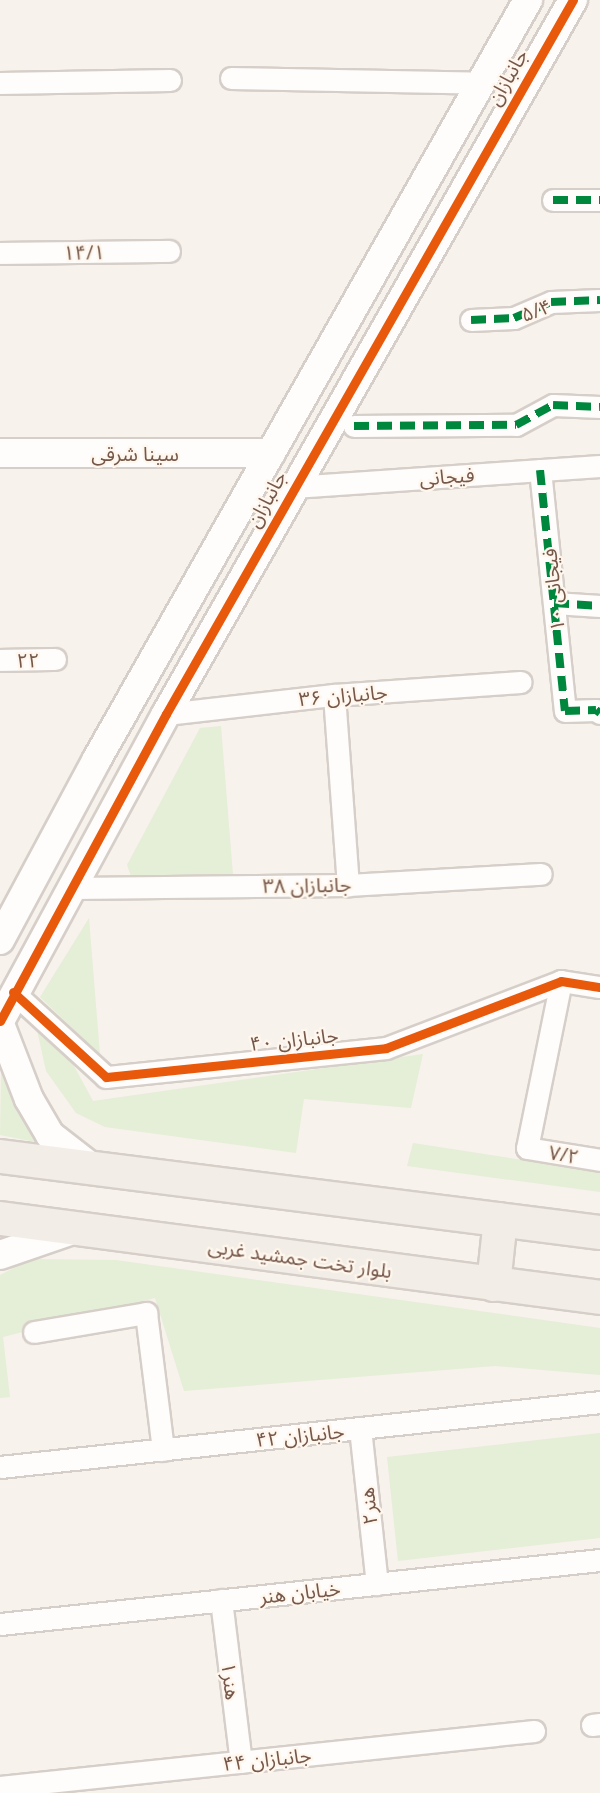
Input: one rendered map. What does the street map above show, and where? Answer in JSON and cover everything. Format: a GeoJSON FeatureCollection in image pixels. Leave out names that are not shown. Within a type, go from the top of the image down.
{"type":"FeatureCollection","features":[{"type":"Feature","properties":{"kind":"main road"},"geometry":{"type":"LineString","coordinates":[[0,1156],[600,1232]]}},
{"type":"Feature","properties":{"kind":"main road","name":"بلوار تخت جمشید غربی"},"geometry":{"type":"LineString","coordinates":[[0,1218],[600,1297]]}},
{"type":"Feature","properties":{"kind":"main road"},"geometry":{"type":"LineString","coordinates":[[493,1284],[500,1219]]}},
{"type":"Feature","properties":{"kind":"street","name":"جانبازان"},"geometry":{"type":"LineString","coordinates":[[0,940],[97,759],[483,83],[528,0]]}},
{"type":"Feature","properties":{"kind":"street","name":"جانبازان"},"geometry":{"type":"LineString","coordinates":[[0,1022],[13,992],[293,487],[573,0]]}},
{"type":"Feature","properties":{"kind":"street"},"geometry":{"type":"LineString","coordinates":[[231,78],[483,83]]}},
{"type":"Feature","properties":{"kind":"street"},"geometry":{"type":"LineString","coordinates":[[0,83],[170,80]]}},
{"type":"Feature","properties":{"kind":"street"},"geometry":{"type":"LineString","coordinates":[[553,200],[600,200]]}},
{"type":"Feature","properties":{"kind":"street","name":"۱۴/۱"},"geometry":{"type":"LineString","coordinates":[[0,253],[169,251]]}},
{"type":"Feature","properties":{"kind":"street","name":"۵/۴"},"geometry":{"type":"LineString","coordinates":[[471,320],[514,318],[551,302],[600,300]]}},
{"type":"Feature","properties":{"kind":"street"},"geometry":{"type":"LineString","coordinates":[[354,426],[516,424],[553,405],[600,407]]}},
{"type":"Feature","properties":{"kind":"street","name":"سینا شرقی"},"geometry":{"type":"LineString","coordinates":[[0,453],[271,453]]}},
{"type":"Feature","properties":{"kind":"street","name":"فیجانی"},"geometry":{"type":"LineString","coordinates":[[293,487],[600,466]]}},
{"type":"Feature","properties":{"kind":"street","name":"فیجانی ۱۰"},"geometry":{"type":"LineString","coordinates":[[540,470],[565,711],[596,710],[600,713]]}},
{"type":"Feature","properties":{"kind":"street"},"geometry":{"type":"LineString","coordinates":[[554,603],[600,606]]}},
{"type":"Feature","properties":{"kind":"street","name":"۲۲"},"geometry":{"type":"LineString","coordinates":[[0,660],[55,659]]}},
{"type":"Feature","properties":{"kind":"street","name":"۳۶ جانبازان"},"geometry":{"type":"LineString","coordinates":[[166,714],[334,695],[521,681]]}},
{"type":"Feature","properties":{"kind":"street"},"geometry":{"type":"LineString","coordinates":[[334,695],[348,885]]}},
{"type":"Feature","properties":{"kind":"street"},"geometry":{"type":"LineString","coordinates":[[97,759],[132,776]]}},
{"type":"Feature","properties":{"kind":"street","name":"۳۸ جانبازان"},"geometry":{"type":"LineString","coordinates":[[72,888],[348,885],[542,874]]}},
{"type":"Feature","properties":{"kind":"street","name":"۴۰ جانبازان"},"geometry":{"type":"LineString","coordinates":[[13,992],[106,1077],[386,1048],[561,981],[600,987]]}},
{"type":"Feature","properties":{"kind":"street","name":"۷/۲"},"geometry":{"type":"LineString","coordinates":[[561,981],[527,1148],[600,1160]]}},
{"type":"Feature","properties":{"kind":"street"},"geometry":{"type":"LineString","coordinates":[[0,1022],[24,1090],[50,1135],[90,1166]]}},
{"type":"Feature","properties":{"kind":"street"},"geometry":{"type":"LineString","coordinates":[[0,1255],[79,1228]]}},
{"type":"Feature","properties":{"kind":"street"},"geometry":{"type":"LineString","coordinates":[[34,1332],[146,1313],[163,1450]]}},
{"type":"Feature","properties":{"kind":"street","name":"۴۲ جانبازان"},"geometry":{"type":"LineString","coordinates":[[0,1467],[600,1402]]}},
{"type":"Feature","properties":{"kind":"street","name":"هنر۲"},"geometry":{"type":"LineString","coordinates":[[360,1428],[377,1584]]}},
{"type":"Feature","properties":{"kind":"street","name":"خیابان هنر"},"geometry":{"type":"LineString","coordinates":[[0,1624],[600,1560]]}},
{"type":"Feature","properties":{"kind":"street","name":"هنر۱"},"geometry":{"type":"LineString","coordinates":[[221,1600],[241,1762]]}},
{"type":"Feature","properties":{"kind":"street","name":"۴۴ جانبازان"},"geometry":{"type":"LineString","coordinates":[[0,1787],[534,1731]]}},
{"type":"Feature","properties":{"kind":"green space"},"geometry":{"type":"Polygon","coordinates":[[[221,726],[233,875],[132,879],[127,865],[200,728],[221,726]]]}},
{"type":"Feature","properties":{"kind":"green space"},"geometry":{"type":"Polygon","coordinates":[[[89,918],[100,1055],[40,997],[89,918]]]}},
{"type":"Feature","properties":{"kind":"green space"},"geometry":{"type":"Polygon","coordinates":[[[37,1030],[45,1031],[67,1053],[93,1101],[423,1054],[411,1108],[304,1099],[296,1153],[105,1127],[76,1113],[46,1071],[37,1030]]]}},
{"type":"Feature","properties":{"kind":"green space"},"geometry":{"type":"Polygon","coordinates":[[[1,1072],[15,1107],[40,1143],[0,1135],[1,1072]]]}},
{"type":"Feature","properties":{"kind":"green space"},"geometry":{"type":"Polygon","coordinates":[[[413,1143],[600,1172],[600,1192],[407,1166],[413,1143]]]}},
{"type":"Feature","properties":{"kind":"green space"},"geometry":{"type":"Polygon","coordinates":[[[31,1259],[116,1260],[600,1328],[600,1375],[495,1366],[184,1391],[155,1298],[3,1337],[10,1397],[0,1398],[0,1275],[31,1259]]]}},
{"type":"Feature","properties":{"kind":"green space"},"geometry":{"type":"Polygon","coordinates":[[[600,1433],[600,1538],[398,1561],[387,1457],[600,1433]]]}},
{"type":"Feature","properties":{"kind":"marked path"},"geometry":{"type":"LineString","coordinates":[[553,200],[600,200]]}},
{"type":"Feature","properties":{"kind":"marked path"},"geometry":{"type":"LineString","coordinates":[[471,320],[514,318],[551,302],[600,300]]}},
{"type":"Feature","properties":{"kind":"marked path"},"geometry":{"type":"LineString","coordinates":[[354,426],[516,425],[553,405],[600,407]]}},
{"type":"Feature","properties":{"kind":"marked path"},"geometry":{"type":"LineString","coordinates":[[540,470],[565,711],[596,710],[600,713]]}},
{"type":"Feature","properties":{"kind":"marked path"},"geometry":{"type":"LineString","coordinates":[[554,603],[600,606]]}},
{"type":"Feature","properties":{"kind":"cycle path"},"geometry":{"type":"LineString","coordinates":[[0,1021],[166,714],[573,0]]}},
{"type":"Feature","properties":{"kind":"cycle path"},"geometry":{"type":"LineString","coordinates":[[13,992],[106,1077],[386,1048],[561,981],[600,987]]}}]}
